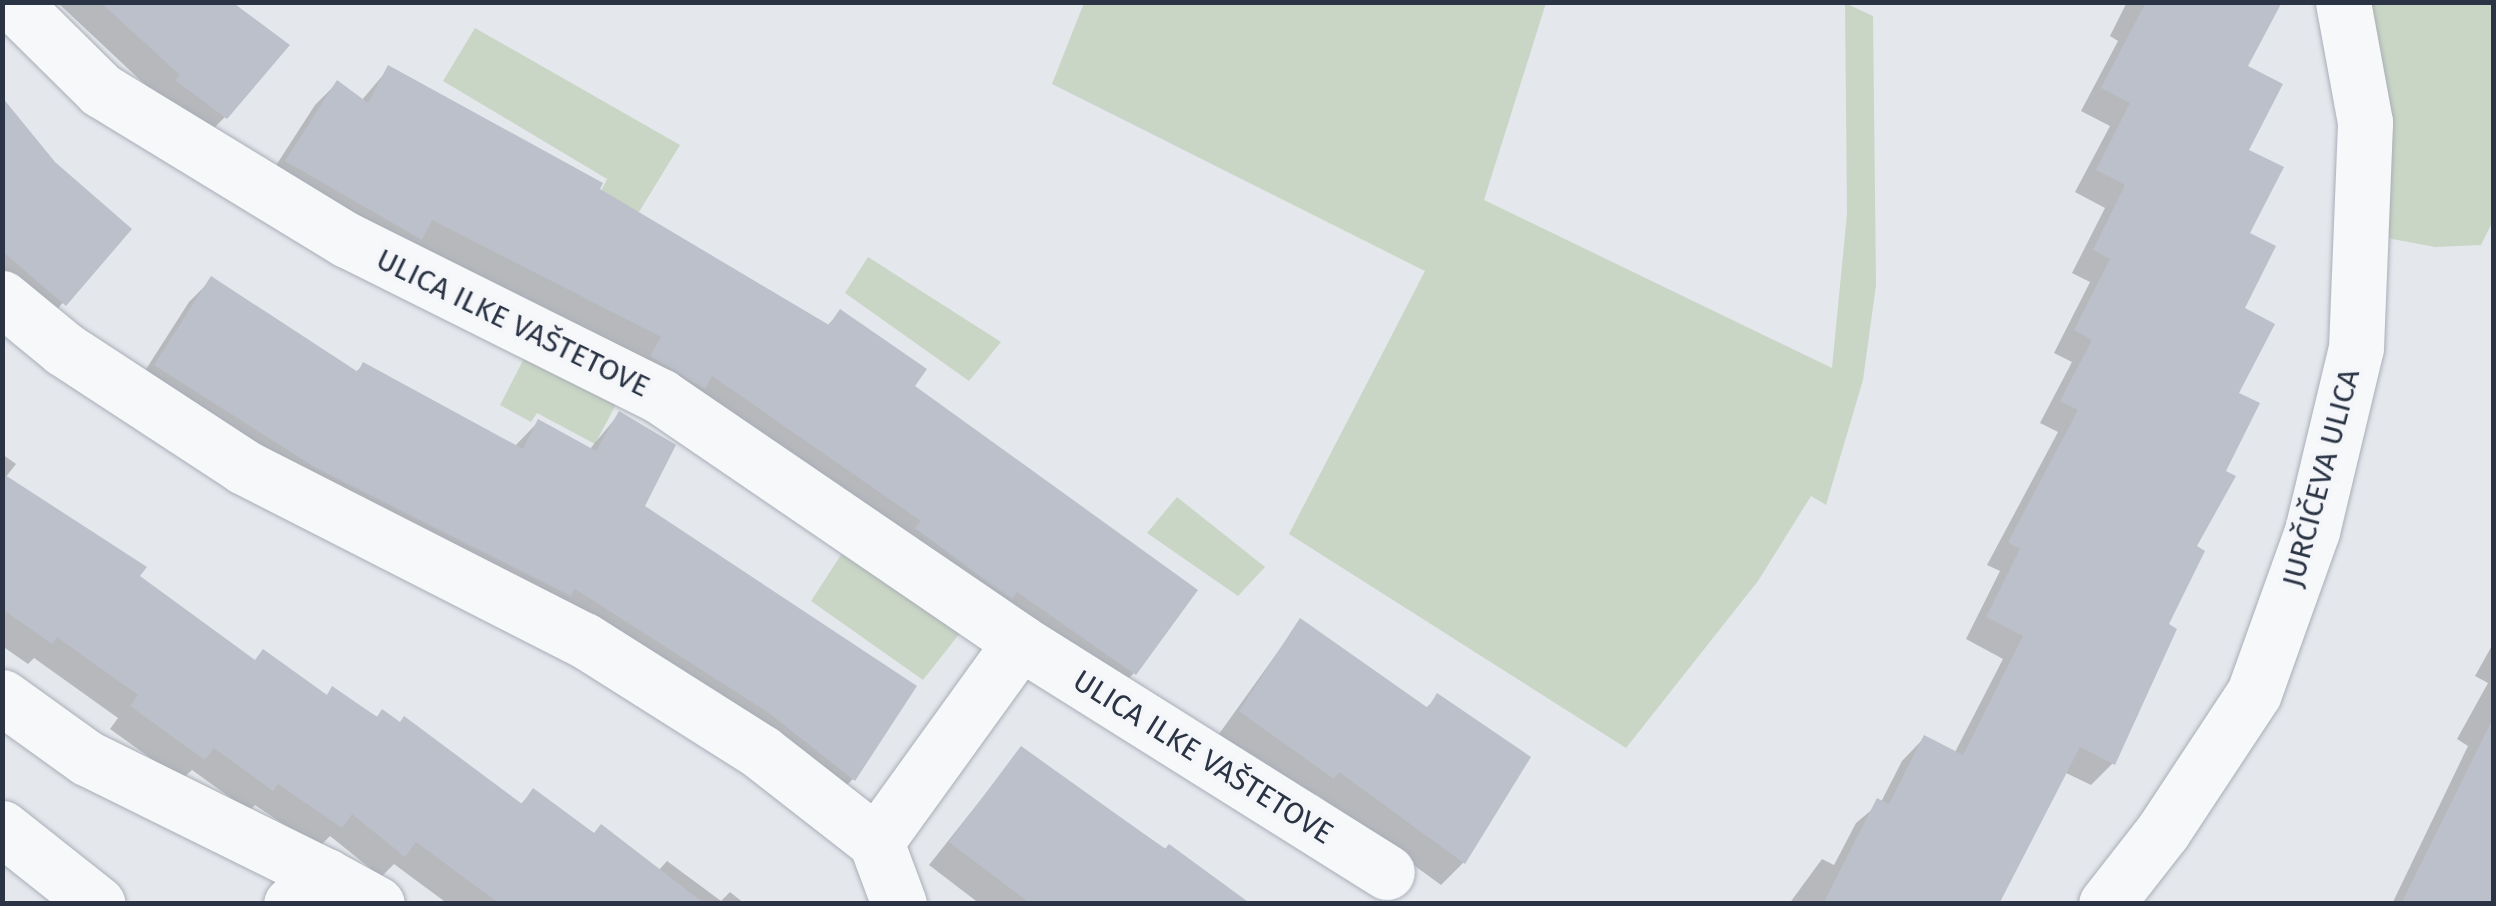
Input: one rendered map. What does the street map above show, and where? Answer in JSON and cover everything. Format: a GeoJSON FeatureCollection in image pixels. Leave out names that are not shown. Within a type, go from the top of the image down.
{"type":"FeatureCollection","features":[{"type":"Feature","properties":{"kind":"street","name":"ULICA ILKE VAŠTETOVE"},"geometry":{"type":"LineString","coordinates":[[12,2],[102,90],[347,240],[660,396],[1020,642],[1386,872]]}},
{"type":"Feature","properties":{"kind":"street","name":"JURČIČEVA ULICA"},"geometry":{"type":"LineString","coordinates":[[2106,904],[2163,831],[2254,693],[2312,531],[2356,348],[2365,122],[2344,2]]}},
{"type":"Feature","properties":{"kind":"street"},"geometry":{"type":"LineString","coordinates":[[2,298],[64,348],[244,467],[584,640],[761,752],[876,842],[899,904]]}},
{"type":"Feature","properties":{"kind":"street"},"geometry":{"type":"LineString","coordinates":[[876,842],[1020,642]]}},
{"type":"Feature","properties":{"kind":"street"},"geometry":{"type":"LineString","coordinates":[[2,696],[86,758],[308,889],[377,904]]}},
{"type":"Feature","properties":{"kind":"street"},"geometry":{"type":"LineString","coordinates":[[2,828],[98,904]]}},
{"type":"Feature","properties":{"kind":"green space"},"geometry":{"type":"Polygon","coordinates":[[[1084,3],[1546,3],[1484,200],[1832,368],[1847,214],[1845,3],[1873,16],[1876,285],[1863,380],[1826,505],[1811,496],[1758,581],[1626,748],[1289,534],[1425,271],[1052,84],[1084,3]]]}},
{"type":"Feature","properties":{"kind":"green space"},"geometry":{"type":"Polygon","coordinates":[[[2358,3],[2493,3],[2494,219],[2481,245],[2435,247],[2376,236],[2358,3]]]}},
{"type":"Feature","properties":{"kind":"green space"},"geometry":{"type":"Polygon","coordinates":[[[475,28],[680,145],[623,238],[589,216],[607,179],[443,81],[475,28]]]}},
{"type":"Feature","properties":{"kind":"green space"},"geometry":{"type":"Polygon","coordinates":[[[868,257],[1001,342],[969,381],[845,293],[868,257]]]}},
{"type":"Feature","properties":{"kind":"green space"},"geometry":{"type":"Polygon","coordinates":[[[531,345],[622,393],[595,444],[537,413],[531,422],[500,405],[531,345]]]}},
{"type":"Feature","properties":{"kind":"green space"},"geometry":{"type":"Polygon","coordinates":[[[1177,497],[1265,567],[1238,596],[1147,533],[1177,497]]]}},
{"type":"Feature","properties":{"kind":"green space"},"geometry":{"type":"Polygon","coordinates":[[[852,538],[964,628],[923,680],[811,601],[852,538]]]}},
{"type":"Feature","properties":{"kind":"building"},"geometry":{"type":"Polygon","coordinates":[[[100,2],[232,2],[290,45],[227,119],[175,80],[180,75],[100,2]]]}},
{"type":"Feature","properties":{"kind":"building"},"geometry":{"type":"Polygon","coordinates":[[[2146,2],[2282,2],[2248,66],[2283,84],[2249,150],[2284,167],[2250,233],[2276,246],[2245,308],[2275,324],[2239,393],[2260,403],[2226,471],[2236,476],[2197,546],[2205,551],[2169,624],[2177,629],[2115,765],[2080,747],[1999,904],[1823,904],[1877,798],[1889,804],[1924,735],[1963,755],[2023,636],[1986,617],[2020,549],[2008,542],[2078,410],[2060,401],[2092,340],[2074,330],[2110,259],[2093,250],[2125,185],[2096,170],[2130,103],[2101,88],[2146,2]]]}},
{"type":"Feature","properties":{"kind":"building"},"geometry":{"type":"Polygon","coordinates":[[[388,65],[603,183],[600,189],[829,325],[840,309],[927,369],[915,386],[1198,590],[1136,675],[1017,592],[1012,599],[997,589],[915,528],[921,521],[712,376],[705,389],[650,356],[661,337],[432,220],[422,240],[285,161],[337,80],[368,103],[388,65]]]}},
{"type":"Feature","properties":{"kind":"building"},"geometry":{"type":"Polygon","coordinates":[[[2,97],[55,162],[132,229],[66,306],[2,251],[2,97]]]}},
{"type":"Feature","properties":{"kind":"building"},"geometry":{"type":"Polygon","coordinates":[[[211,276],[358,372],[363,362],[523,449],[538,419],[596,451],[619,411],[676,445],[645,506],[917,686],[855,781],[769,713],[575,589],[571,596],[316,468],[154,365],[211,276]]]}},
{"type":"Feature","properties":{"kind":"building"},"geometry":{"type":"Polygon","coordinates":[[[2,473],[147,567],[140,576],[255,660],[263,649],[327,695],[332,686],[377,717],[382,709],[400,722],[404,716],[522,804],[533,788],[594,833],[601,824],[705,904],[500,904],[416,842],[405,857],[352,814],[342,828],[278,784],[273,791],[214,748],[205,760],[130,706],[138,695],[57,637],[52,644],[2,609],[2,473]]]}},
{"type":"Feature","properties":{"kind":"building"},"geometry":{"type":"Polygon","coordinates":[[[1300,618],[1428,708],[1437,693],[1531,757],[1465,864],[1339,772],[1334,779],[1239,711],[1300,618]]]}},
{"type":"Feature","properties":{"kind":"building"},"geometry":{"type":"Polygon","coordinates":[[[2494,716],[2494,904],[2401,904],[2494,716]]]}},
{"type":"Feature","properties":{"kind":"building"},"geometry":{"type":"Polygon","coordinates":[[[1021,746],[1165,849],[1169,844],[1251,904],[1031,904],[949,842],[1021,746]]]}}]}
